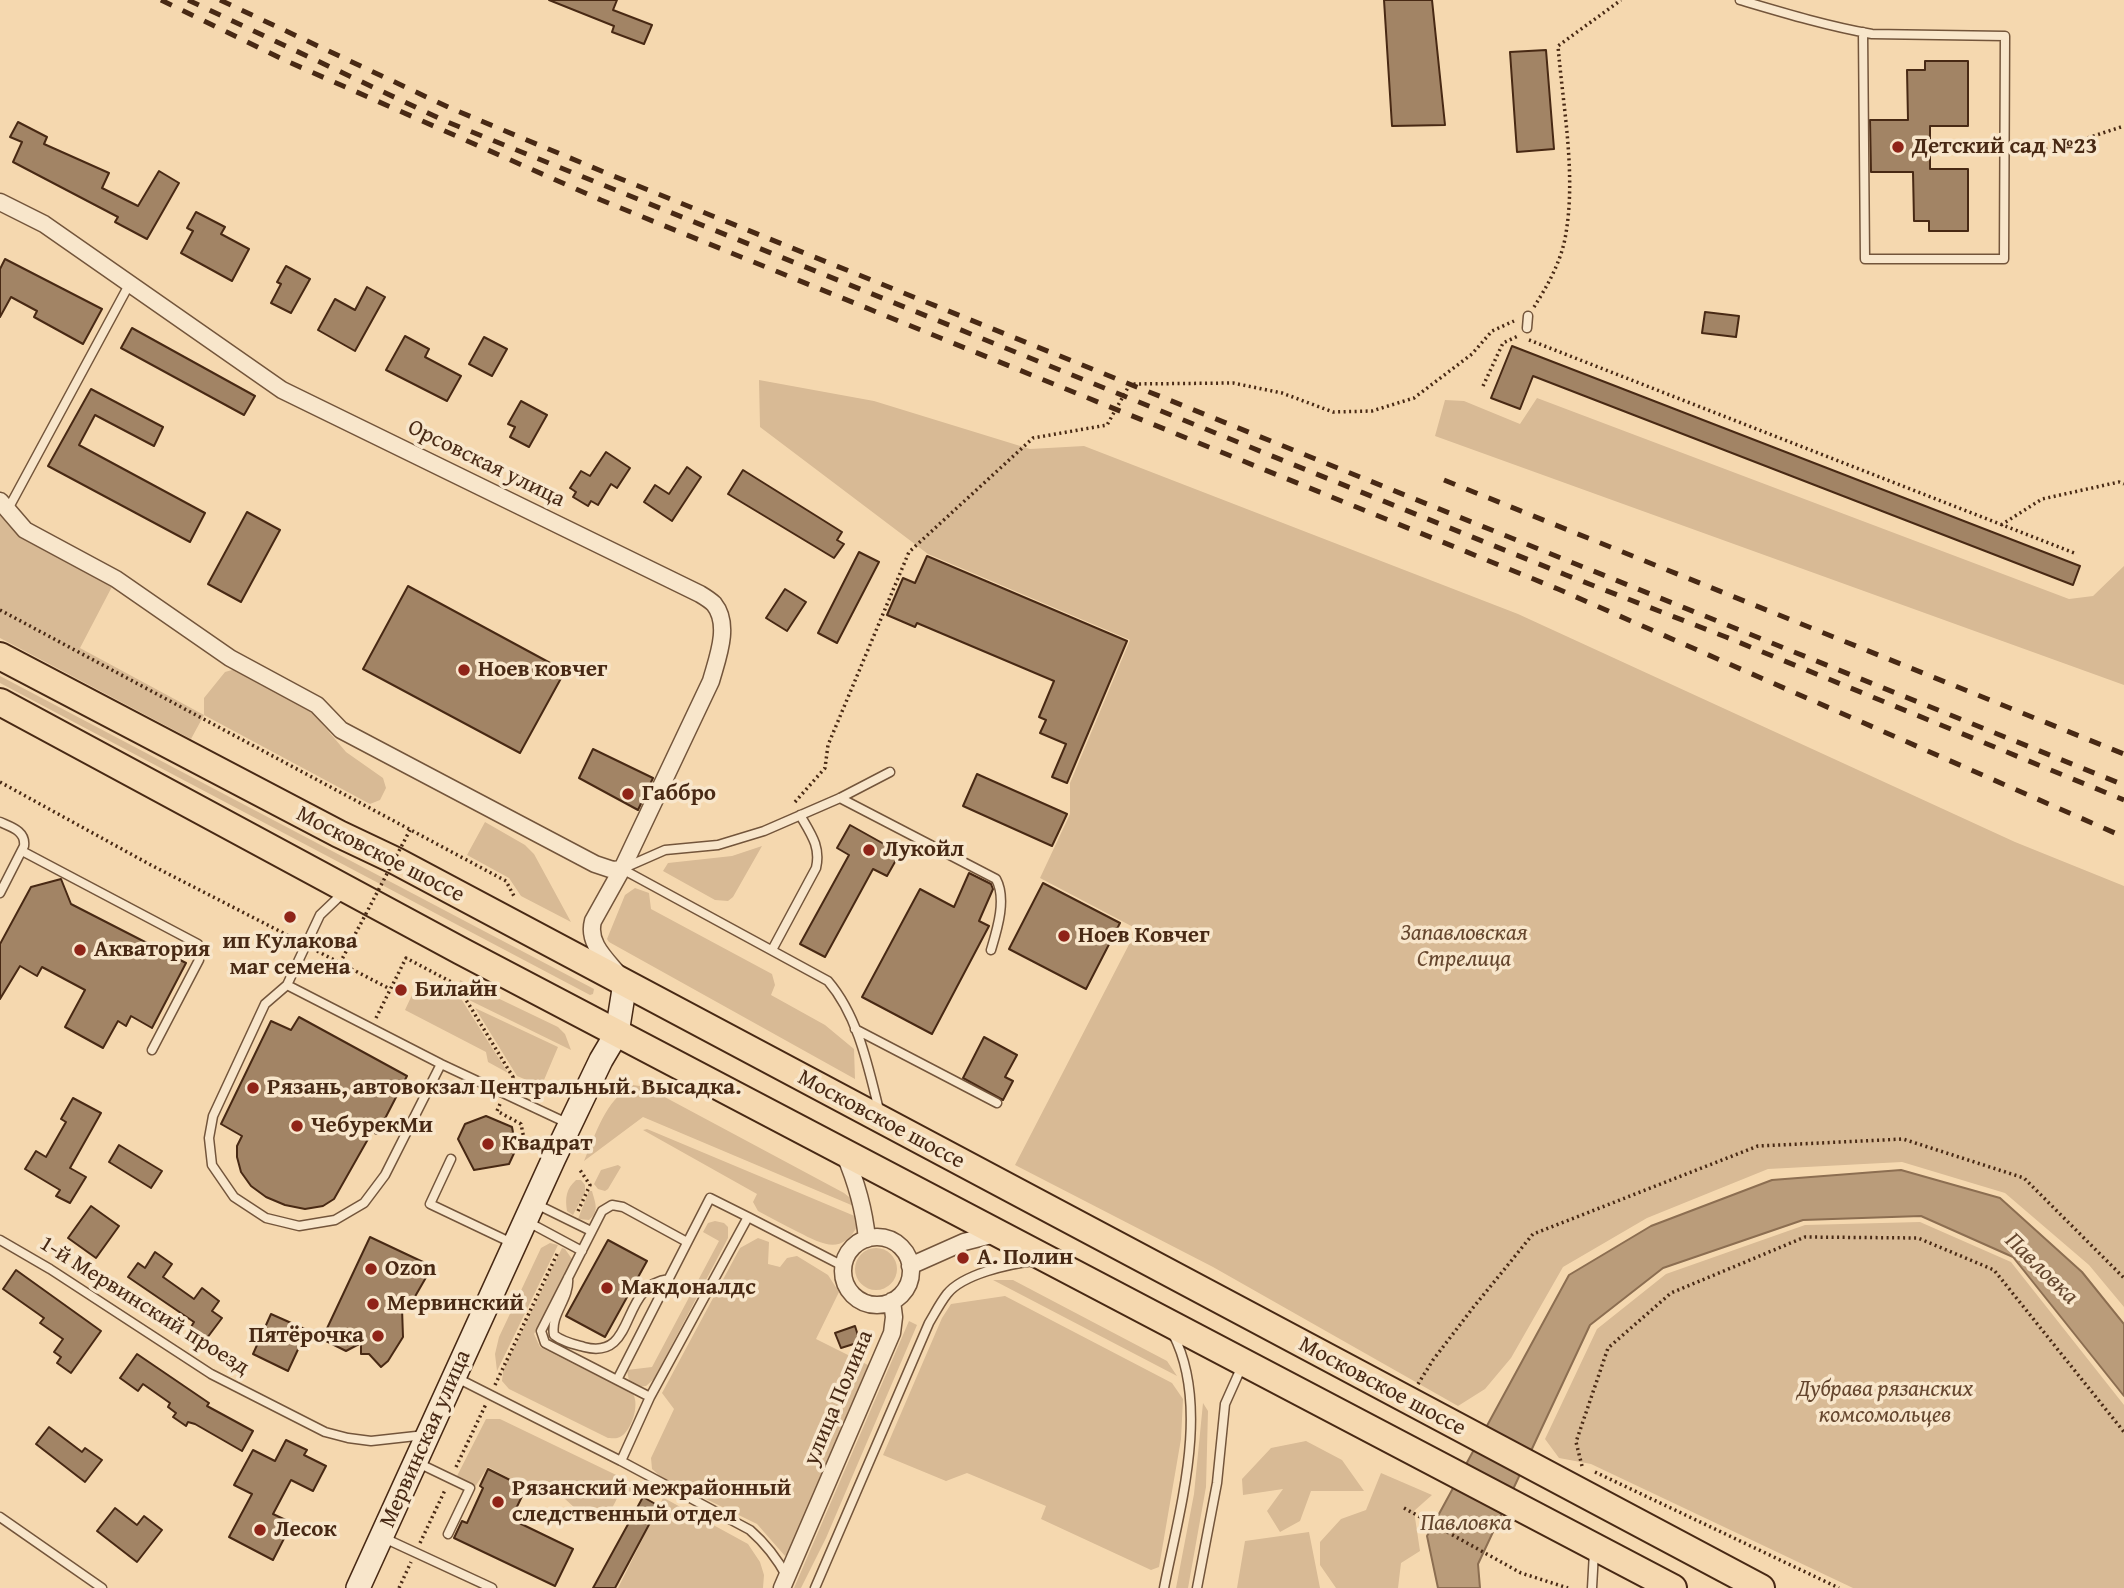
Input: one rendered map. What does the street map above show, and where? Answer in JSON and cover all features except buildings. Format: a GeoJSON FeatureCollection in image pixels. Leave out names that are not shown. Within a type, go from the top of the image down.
{"type":"FeatureCollection","features":[{"type":"Feature","properties":{"kind":"main road","name":"Московское шоссе"},"geometry":{"type":"LineString","coordinates":[[0,656],[881,1120],[1565,1472],[1761,1588]]}},
{"type":"Feature","properties":{"kind":"main road","name":"Московское шоссе"},"geometry":{"type":"LineString","coordinates":[[0,702],[346,890],[1673,1588]]}},
{"type":"Feature","properties":{"kind":"street","name":"Орсовская улица"},"geometry":{"type":"LineString","coordinates":[[0,202],[44,224],[282,390],[700,594],[714,604],[720,616],[722,630],[719,652],[710,681],[622,869],[590,930],[592,940],[625,983]]}},
{"type":"Feature","properties":{"kind":"street"},"geometry":{"type":"LineString","coordinates":[[3,506],[25,530],[116,579],[230,658],[317,705],[341,730],[595,864],[613,870],[622,869]]}},
{"type":"Feature","properties":{"kind":"street","name":"Мервинская улица"},"geometry":{"type":"LineString","coordinates":[[358,1588],[570,1124],[617,1033],[625,983]]}},
{"type":"Feature","properties":{"kind":"street"},"geometry":{"type":"LineString","coordinates":[[843,1151],[857,1184],[867,1239]]}},
{"type":"Feature","properties":{"kind":"street"},"geometry":{"type":"LineString","coordinates":[[911,1266],[964,1242],[999,1233]]}},
{"type":"Feature","properties":{"kind":"street"},"geometry":{"type":"LineString","coordinates":[[877,1237],[895,1242],[908,1257],[911,1266],[907,1287],[892,1301],[871,1304],[853,1295],[844,1276],[844,1266],[852,1249],[867,1239],[877,1237]]}},
{"type":"Feature","properties":{"kind":"street","name":"улица Полина"},"geometry":{"type":"LineString","coordinates":[[784,1583],[892,1333],[892,1301]]}},
{"type":"Feature","properties":{"kind":"lane"},"geometry":{"type":"LineString","coordinates":[[1740,0],[1831,27],[1863,32],[2005,36],[2004,260],[1865,260],[1863,32]]}},
{"type":"Feature","properties":{"kind":"lane"},"geometry":{"type":"LineString","coordinates":[[3,506],[130,283]]}},
{"type":"Feature","properties":{"kind":"lane"},"geometry":{"type":"LineString","coordinates":[[1527,328],[1528,316]]}},
{"type":"Feature","properties":{"kind":"lane"},"geometry":{"type":"LineString","coordinates":[[622,869],[665,850],[726,843],[773,827],[840,798],[890,772]]}},
{"type":"Feature","properties":{"kind":"lane"},"geometry":{"type":"LineString","coordinates":[[840,798],[996,879],[1000,885],[999,915],[991,950]]}},
{"type":"Feature","properties":{"kind":"lane"},"geometry":{"type":"LineString","coordinates":[[772,950],[816,868],[819,855],[816,843],[800,815]]}},
{"type":"Feature","properties":{"kind":"lane"},"geometry":{"type":"LineString","coordinates":[[0,822],[23,834],[25,840],[0,892]]}},
{"type":"Feature","properties":{"kind":"lane"},"geometry":{"type":"LineString","coordinates":[[22,851],[198,943],[199,960],[152,1050]]}},
{"type":"Feature","properties":{"kind":"lane"},"geometry":{"type":"LineString","coordinates":[[622,869],[828,981],[847,1006],[881,1120]]}},
{"type":"Feature","properties":{"kind":"lane"},"geometry":{"type":"LineString","coordinates":[[346,890],[320,915],[287,985],[265,1004],[213,1116],[209,1138],[212,1165],[234,1197],[266,1218],[299,1226],[335,1220],[364,1203],[385,1174],[441,1064]]}},
{"type":"Feature","properties":{"kind":"lane"},"geometry":{"type":"LineString","coordinates":[[287,985],[441,1064],[570,1124]]}},
{"type":"Feature","properties":{"kind":"lane"},"geometry":{"type":"LineString","coordinates":[[855,1029],[997,1103]]}},
{"type":"Feature","properties":{"kind":"lane"},"geometry":{"type":"LineString","coordinates":[[451,1159],[430,1204],[514,1244]]}},
{"type":"Feature","properties":{"kind":"lane"},"geometry":{"type":"LineString","coordinates":[[617,1380],[709,1198],[844,1266]]}},
{"type":"Feature","properties":{"kind":"lane"},"geometry":{"type":"LineString","coordinates":[[650,1397],[545,1343],[541,1331],[591,1231],[602,1212],[612,1205],[622,1207],[687,1242]]}},
{"type":"Feature","properties":{"kind":"lane"},"geometry":{"type":"LineString","coordinates":[[529,1212],[572,1222],[591,1231]]}},
{"type":"Feature","properties":{"kind":"lane"},"geometry":{"type":"LineString","coordinates":[[529,1212],[563,1241],[582,1251]]}},
{"type":"Feature","properties":{"kind":"lane"},"geometry":{"type":"LineString","coordinates":[[621,1461],[650,1397],[748,1217]]}},
{"type":"Feature","properties":{"kind":"lane","name":"1-й Мервинский проезд"},"geometry":{"type":"LineString","coordinates":[[0,1240],[50,1269],[211,1374],[326,1432],[371,1441],[428,1434]]}},
{"type":"Feature","properties":{"kind":"lane"},"geometry":{"type":"LineString","coordinates":[[815,1588],[925,1332],[948,1292],[978,1275],[1013,1264],[1048,1259]]}},
{"type":"Feature","properties":{"kind":"lane"},"geometry":{"type":"LineString","coordinates":[[568,1278],[569,1287],[552,1326],[554,1335],[562,1341],[600,1350],[610,1348],[617,1339],[646,1287],[656,1280],[669,1279]]}},
{"type":"Feature","properties":{"kind":"lane"},"geometry":{"type":"LineString","coordinates":[[1164,1588],[1192,1430],[1190,1387],[1181,1350],[1167,1322]]}},
{"type":"Feature","properties":{"kind":"lane"},"geometry":{"type":"LineString","coordinates":[[1197,1588],[1216,1483],[1225,1404],[1244,1363]]}},
{"type":"Feature","properties":{"kind":"lane"},"geometry":{"type":"LineString","coordinates":[[454,1377],[750,1530],[765,1543],[776,1558],[784,1583]]}},
{"type":"Feature","properties":{"kind":"lane"},"geometry":{"type":"LineString","coordinates":[[416,1462],[470,1488],[448,1534]]}},
{"type":"Feature","properties":{"kind":"lane"},"geometry":{"type":"LineString","coordinates":[[0,1517],[102,1588]]}},
{"type":"Feature","properties":{"kind":"lane"},"geometry":{"type":"LineString","coordinates":[[382,1537],[492,1588]]}},
{"type":"Feature","properties":{"kind":"lane"},"geometry":{"type":"LineString","coordinates":[[1592,1588],[1594,1546]]}},
{"type":"Feature","properties":{"kind":"path"},"geometry":{"type":"LineString","coordinates":[[773,827],[825,768],[828,745],[909,552],[1033,438],[1107,425],[1130,384],[1233,383],[1282,393],[1333,412],[1372,411],[1414,398],[1472,354],[1492,331],[1528,316],[1549,284],[1566,235],[1570,178],[1558,46],[1621,0]]}},
{"type":"Feature","properties":{"kind":"path"},"geometry":{"type":"LineString","coordinates":[[2005,153],[2057,148],[2124,126]]}},
{"type":"Feature","properties":{"kind":"path"},"geometry":{"type":"LineString","coordinates":[[1483,386],[1503,343],[1517,336],[2077,554]]}},
{"type":"Feature","properties":{"kind":"path"},"geometry":{"type":"LineString","coordinates":[[2001,525],[2042,499],[2119,482],[2124,484]]}},
{"type":"Feature","properties":{"kind":"path"},"geometry":{"type":"LineString","coordinates":[[0,610],[506,881],[515,898]]}},
{"type":"Feature","properties":{"kind":"path"},"geometry":{"type":"LineString","coordinates":[[0,782],[149,864],[390,989]]}},
{"type":"Feature","properties":{"kind":"path"},"geometry":{"type":"LineString","coordinates":[[340,963],[410,831]]}},
{"type":"Feature","properties":{"kind":"path"},"geometry":{"type":"LineString","coordinates":[[371,1028],[406,958],[457,985]]}},
{"type":"Feature","properties":{"kind":"path"},"geometry":{"type":"LineString","coordinates":[[1416,1397],[1441,1350],[1533,1234],[1758,1146],[1903,1139],[2024,1178],[2124,1278]]}},
{"type":"Feature","properties":{"kind":"path"},"geometry":{"type":"LineString","coordinates":[[572,1222],[590,1185],[580,1170]]}},
{"type":"Feature","properties":{"kind":"path"},"geometry":{"type":"LineString","coordinates":[[1565,1472],[1582,1466],[1576,1443],[1608,1348],[1671,1293],[1805,1237],[1918,1238],[1994,1270],[2124,1432]]}},
{"type":"Feature","properties":{"kind":"path"},"geometry":{"type":"LineString","coordinates":[[398,1588],[563,1241]]}},
{"type":"Feature","properties":{"kind":"path"},"geometry":{"type":"LineString","coordinates":[[1594,1472],[1839,1588]]}},
{"type":"Feature","properties":{"kind":"path"},"geometry":{"type":"LineString","coordinates":[[1404,1508],[1521,1573],[1568,1588]]}},
{"type":"Feature","properties":{"kind":"green space","name":"Запавловская Стрелица"},"geometry":{"type":"Polygon","coordinates":[[[759,380],[874,401],[1030,449],[1084,446],[1518,614],[2015,842],[2124,886],[2124,1307],[2089,1265],[2005,1193],[1902,1162],[1768,1169],[1647,1218],[1563,1267],[1511,1358],[1485,1389],[1458,1406],[1213,1267],[1015,1165],[1137,929],[1040,878],[1070,814],[1070,783],[1130,640],[928,554],[760,427],[759,380]]]}},
{"type":"Feature","properties":{"kind":"green space"},"geometry":{"type":"Polygon","coordinates":[[[1537,398],[2069,599],[2093,596],[2124,566],[2124,685],[1435,436],[1445,400],[1464,401],[1520,424],[1537,398]]]}},
{"type":"Feature","properties":{"kind":"green space"},"geometry":{"type":"Polygon","coordinates":[[[0,501],[7,511],[116,579],[80,648],[204,715],[191,739],[0,638],[0,501]]]}},
{"type":"Feature","properties":{"kind":"green space"},"geometry":{"type":"Polygon","coordinates":[[[239,668],[307,706],[346,752],[383,778],[386,788],[380,800],[370,804],[204,715],[204,698],[225,672],[239,668]]]}},
{"type":"Feature","properties":{"kind":"green space"},"geometry":{"type":"Polygon","coordinates":[[[0,676],[594,989],[593,994],[590,995],[0,683],[0,676]]]}},
{"type":"Feature","properties":{"kind":"green space"},"geometry":{"type":"Polygon","coordinates":[[[485,822],[525,845],[534,854],[571,922],[521,896],[509,878],[467,855],[485,822]]]}},
{"type":"Feature","properties":{"kind":"green space"},"geometry":{"type":"Polygon","coordinates":[[[762,846],[733,897],[728,901],[715,900],[663,871],[668,863],[732,856],[762,846]]]}},
{"type":"Feature","properties":{"kind":"green space"},"geometry":{"type":"Polygon","coordinates":[[[635,888],[649,893],[651,909],[772,974],[775,985],[771,995],[825,1025],[854,1049],[855,1079],[609,942],[607,939],[625,895],[635,888]]]}},
{"type":"Feature","properties":{"kind":"green space"},"geometry":{"type":"Polygon","coordinates":[[[460,980],[558,1027],[565,1034],[571,1050],[469,1000],[459,986],[460,980]]]}},
{"type":"Feature","properties":{"kind":"green space"},"geometry":{"type":"Polygon","coordinates":[[[417,984],[441,995],[443,989],[460,997],[508,1073],[488,1062],[486,1052],[405,1010],[417,984]]]}},
{"type":"Feature","properties":{"kind":"green space"},"geometry":{"type":"Polygon","coordinates":[[[475,1008],[558,1047],[544,1080],[529,1081],[517,1076],[475,1008]]]}},
{"type":"Feature","properties":{"kind":"green space"},"geometry":{"type":"Polygon","coordinates":[[[633,1085],[646,1087],[844,1193],[854,1201],[856,1207],[643,1117],[584,1161],[608,1109],[623,1091],[633,1085]]]}},
{"type":"Feature","properties":{"kind":"green space"},"geometry":{"type":"Polygon","coordinates":[[[647,1129],[857,1217],[858,1225],[852,1235],[838,1244],[831,1245],[815,1240],[758,1211],[753,1202],[757,1194],[643,1130],[647,1129]]]}},
{"type":"Feature","properties":{"kind":"green space"},"geometry":{"type":"Polygon","coordinates":[[[618,1165],[621,1167],[608,1189],[598,1189],[594,1184],[601,1170],[618,1165]]]}},
{"type":"Feature","properties":{"kind":"green space"},"geometry":{"type":"Polygon","coordinates":[[[576,1180],[581,1180],[585,1185],[585,1192],[573,1215],[567,1211],[566,1198],[568,1190],[576,1180]]]}},
{"type":"Feature","properties":{"kind":"green space"},"geometry":{"type":"Polygon","coordinates":[[[589,1191],[592,1191],[595,1213],[589,1220],[578,1219],[589,1191]]]}},
{"type":"Feature","properties":{"kind":"green space"},"geometry":{"type":"Polygon","coordinates":[[[715,1221],[728,1227],[728,1238],[654,1379],[646,1386],[636,1387],[629,1381],[627,1370],[652,1367],[719,1241],[703,1232],[708,1223],[715,1221]]]}},
{"type":"Feature","properties":{"kind":"green space","name":"Дубрава рязанских комсомольцев"},"geometry":{"type":"Polygon","coordinates":[[[1920,1222],[2011,1262],[2124,1405],[2124,1588],[1853,1588],[1591,1464],[1559,1458],[1545,1439],[1597,1329],[1666,1274],[1805,1225],[1920,1222]]]}},
{"type":"Feature","properties":{"kind":"green space"},"geometry":{"type":"Polygon","coordinates":[[[758,1238],[769,1242],[768,1264],[780,1267],[787,1258],[797,1256],[828,1275],[839,1292],[816,1339],[868,1365],[791,1548],[785,1556],[757,1524],[661,1477],[652,1469],[651,1458],[674,1409],[662,1393],[740,1248],[758,1238]]]}},
{"type":"Feature","properties":{"kind":"green space"},"geometry":{"type":"Polygon","coordinates":[[[550,1243],[558,1245],[497,1371],[495,1354],[499,1337],[541,1248],[550,1243]]]}},
{"type":"Feature","properties":{"kind":"green space"},"geometry":{"type":"Polygon","coordinates":[[[562,1248],[572,1259],[534,1334],[540,1347],[633,1394],[633,1418],[628,1430],[619,1438],[608,1438],[509,1389],[502,1381],[503,1371],[562,1248]]]}},
{"type":"Feature","properties":{"kind":"green space"},"geometry":{"type":"Polygon","coordinates":[[[876,1248],[891,1254],[897,1269],[891,1284],[876,1290],[861,1284],[855,1269],[861,1254],[876,1248]]]}},
{"type":"Feature","properties":{"kind":"green space"},"geometry":{"type":"Polygon","coordinates":[[[993,1280],[1013,1280],[1167,1361],[1177,1376],[993,1280]]]}},
{"type":"Feature","properties":{"kind":"green space"},"geometry":{"type":"Polygon","coordinates":[[[1005,1296],[1172,1383],[1183,1399],[1181,1439],[1159,1567],[1151,1570],[1041,1519],[1046,1506],[967,1473],[946,1481],[883,1455],[942,1318],[951,1304],[1005,1296]]]}},
{"type":"Feature","properties":{"kind":"green space"},"geometry":{"type":"Polygon","coordinates":[[[909,1321],[917,1325],[826,1538],[801,1588],[794,1588],[909,1321]]]}},
{"type":"Feature","properties":{"kind":"green space"},"geometry":{"type":"Polygon","coordinates":[[[1203,1403],[1208,1411],[1206,1487],[1188,1588],[1176,1588],[1194,1494],[1203,1403]]]}},
{"type":"Feature","properties":{"kind":"green space"},"geometry":{"type":"Polygon","coordinates":[[[486,1419],[500,1419],[664,1498],[748,1544],[760,1562],[764,1575],[763,1588],[618,1588],[663,1498],[618,1496],[609,1512],[600,1519],[591,1519],[550,1487],[539,1483],[523,1484],[488,1467],[475,1487],[456,1478],[486,1419]]]}},
{"type":"Feature","properties":{"kind":"green space"},"geometry":{"type":"Polygon","coordinates":[[[1306,1441],[1342,1460],[1364,1491],[1311,1491],[1300,1521],[1280,1532],[1267,1511],[1283,1489],[1243,1495],[1242,1479],[1271,1448],[1306,1441]]]}},
{"type":"Feature","properties":{"kind":"green space"},"geometry":{"type":"Polygon","coordinates":[[[1381,1473],[1432,1495],[1414,1511],[1420,1551],[1401,1563],[1398,1588],[1336,1588],[1320,1565],[1320,1542],[1341,1519],[1366,1510],[1381,1473]]]}},
{"type":"Feature","properties":{"kind":"green space"},"geometry":{"type":"Polygon","coordinates":[[[1309,1532],[1320,1588],[1237,1588],[1245,1541],[1309,1532]]]}},
{"type":"Feature","properties":{"kind":"water","name":"Павловка"},"geometry":{"type":"Polygon","coordinates":[[[1901,1170],[2000,1198],[2082,1272],[2124,1324],[2124,1396],[2013,1257],[1921,1216],[1803,1220],[1663,1268],[1590,1325],[1478,1564],[1480,1588],[1438,1588],[1427,1536],[1569,1275],[1651,1226],[1772,1180],[1901,1170]]]}},
{"type":"Feature","properties":{"kind":"railway"},"geometry":{"type":"LineString","coordinates":[[161,0],[282,59],[601,200],[1558,589],[2124,837]]}},
{"type":"Feature","properties":{"kind":"railway"},"geometry":{"type":"LineString","coordinates":[[188,0],[445,121],[2124,800]]}},
{"type":"Feature","properties":{"kind":"railway"},"geometry":{"type":"LineString","coordinates":[[220,0],[450,108],[611,175],[2124,785]]}},
{"type":"Feature","properties":{"kind":"railway"},"geometry":{"type":"LineString","coordinates":[[1444,480],[2124,754]]}},
{"type":"Feature","properties":{"kind":"place","name":"Детский сад №23"},"geometry":{"type":"Point","coordinates":[1898,147]}},
{"type":"Feature","properties":{"kind":"place","name":"Ноев ковчег"},"geometry":{"type":"Point","coordinates":[464,670]}},
{"type":"Feature","properties":{"kind":"place","name":"Габбро"},"geometry":{"type":"Point","coordinates":[628,794]}},
{"type":"Feature","properties":{"kind":"place","name":"Лукойл"},"geometry":{"type":"Point","coordinates":[869,850]}},
{"type":"Feature","properties":{"kind":"place","name":"ип Кулакова маг семена"},"geometry":{"type":"Point","coordinates":[290,917]}},
{"type":"Feature","properties":{"kind":"place","name":"Ноев Ковчег"},"geometry":{"type":"Point","coordinates":[1064,936]}},
{"type":"Feature","properties":{"kind":"place","name":"Акватория"},"geometry":{"type":"Point","coordinates":[80,950]}},
{"type":"Feature","properties":{"kind":"place","name":"Билайн"},"geometry":{"type":"Point","coordinates":[401,990]}},
{"type":"Feature","properties":{"kind":"place","name":"Рязань, автовокзал Центральный. Высадка."},"geometry":{"type":"Point","coordinates":[253,1088]}},
{"type":"Feature","properties":{"kind":"place","name":"ЧебурекМи"},"geometry":{"type":"Point","coordinates":[297,1126]}},
{"type":"Feature","properties":{"kind":"place","name":"Квадрат"},"geometry":{"type":"Point","coordinates":[488,1144]}},
{"type":"Feature","properties":{"kind":"place","name":"А. Полин"},"geometry":{"type":"Point","coordinates":[963,1258]}},
{"type":"Feature","properties":{"kind":"place","name":"Ozon"},"geometry":{"type":"Point","coordinates":[371,1269]}},
{"type":"Feature","properties":{"kind":"place","name":"Макдоналдс"},"geometry":{"type":"Point","coordinates":[607,1288]}},
{"type":"Feature","properties":{"kind":"place","name":"Мервинский"},"geometry":{"type":"Point","coordinates":[373,1304]}},
{"type":"Feature","properties":{"kind":"place","name":"Пятёрочка"},"geometry":{"type":"Point","coordinates":[378,1336]}},
{"type":"Feature","properties":{"kind":"place","name":"Рязанский межрайонный следственный отдел"},"geometry":{"type":"Point","coordinates":[498,1502]}},
{"type":"Feature","properties":{"kind":"place","name":"Лесок"},"geometry":{"type":"Point","coordinates":[260,1530]}}]}
